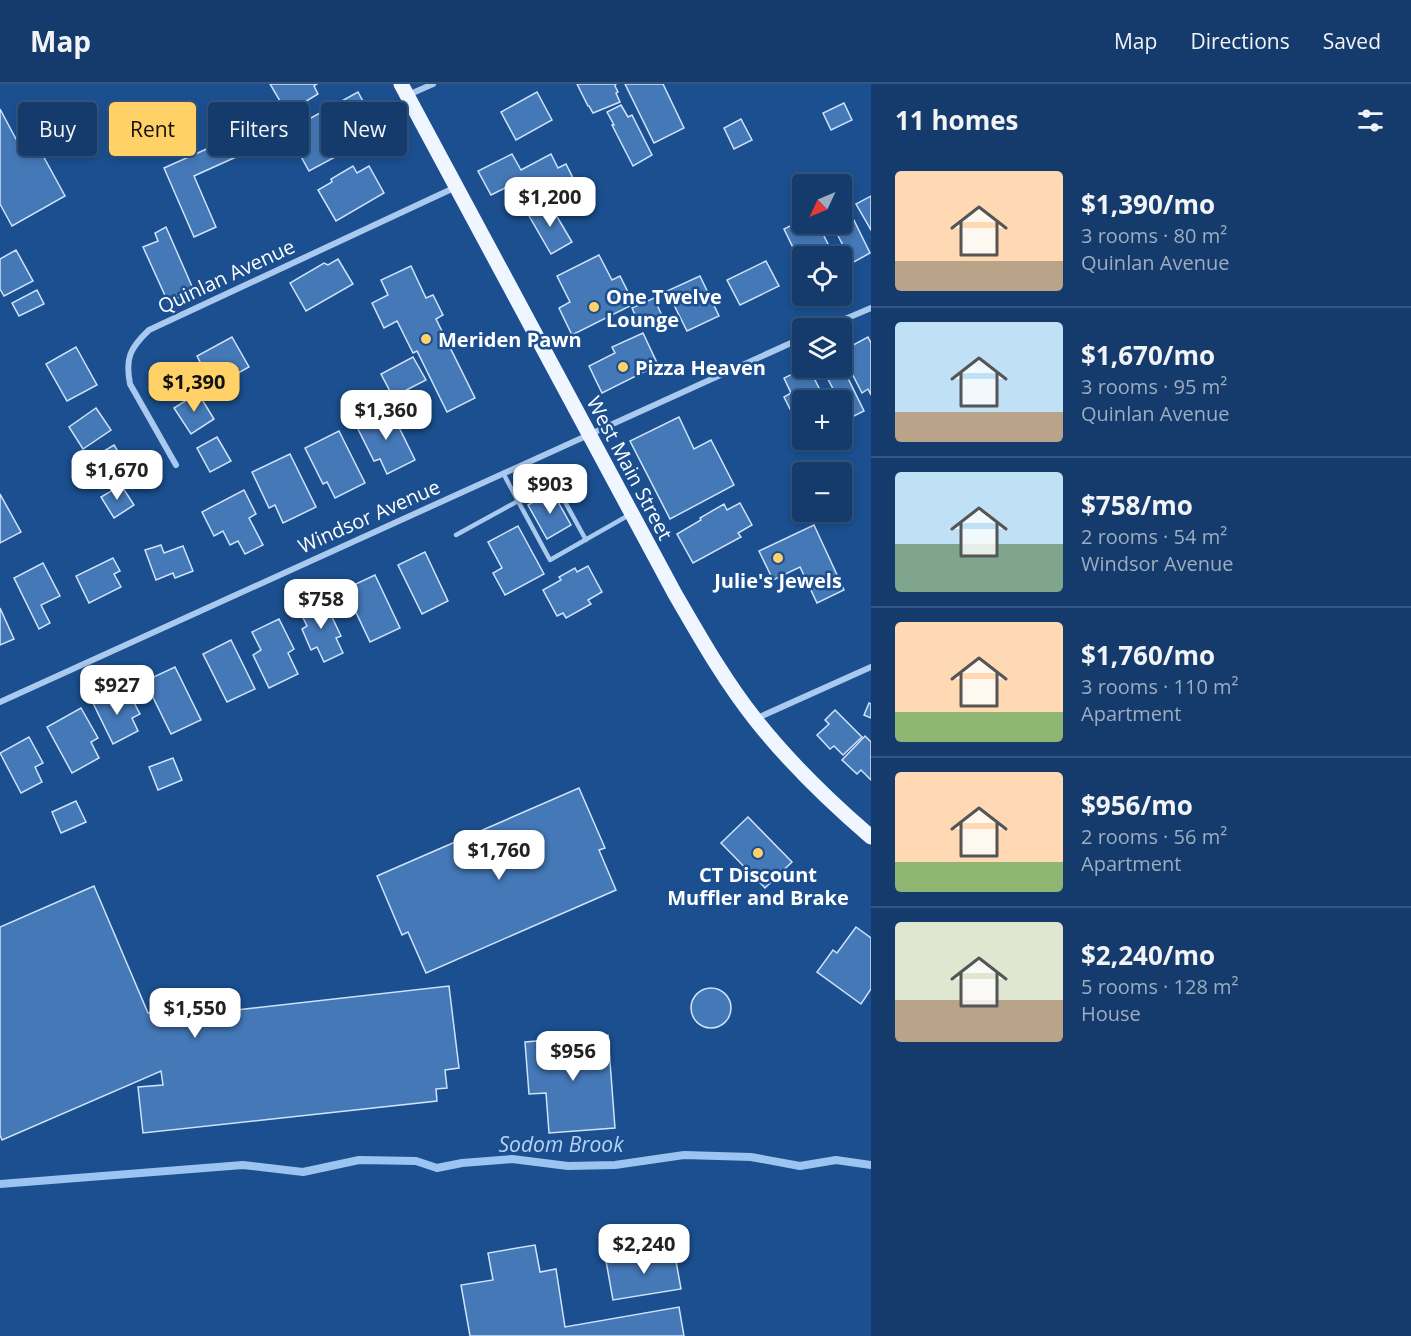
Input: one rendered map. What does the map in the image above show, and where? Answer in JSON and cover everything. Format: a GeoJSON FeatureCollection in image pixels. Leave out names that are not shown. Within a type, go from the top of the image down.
{"type":"FeatureCollection","features":[{"type":"Feature","properties":{"kind":"main road","name":"West Main Street"},"geometry":{"type":"LineString","coordinates":[[404,90],[631,514],[715,663],[755,719],[804,775],[871,837]]}},
{"type":"Feature","properties":{"kind":"street"},"geometry":{"type":"LineString","coordinates":[[404,90],[433,84]]}},
{"type":"Feature","properties":{"kind":"street","name":"Quinlan Avenue"},"geometry":{"type":"LineString","coordinates":[[176,465],[130,384],[128,369],[130,355],[137,341],[149,330],[457,187]]}},
{"type":"Feature","properties":{"kind":"street"},"geometry":{"type":"LineString","coordinates":[[848,318],[871,308]]}},
{"type":"Feature","properties":{"kind":"street","name":"Windsor Avenue"},"geometry":{"type":"LineString","coordinates":[[0,702],[792,343]]}},
{"type":"Feature","properties":{"kind":"street"},"geometry":{"type":"LineString","coordinates":[[755,719],[871,667]]}},
{"type":"Feature","properties":{"kind":"lane"},"geometry":{"type":"LineString","coordinates":[[503,473],[550,560],[631,514]]}},
{"type":"Feature","properties":{"kind":"lane"},"geometry":{"type":"LineString","coordinates":[[456,535],[554,482],[586,540]]}},
{"type":"Feature","properties":{"kind":"building"},"geometry":{"type":"Polygon","coordinates":[[[270,84],[317,84],[314,86],[318,94],[305,102],[281,102],[270,84]]]}},
{"type":"Feature","properties":{"kind":"building"},"geometry":{"type":"Polygon","coordinates":[[[577,84],[616,84],[618,92],[616,93],[620,102],[593,113],[577,84]]]}},
{"type":"Feature","properties":{"kind":"building"},"geometry":{"type":"Polygon","coordinates":[[[625,84],[663,84],[684,128],[654,143],[625,84]]]}},
{"type":"Feature","properties":{"kind":"building"},"geometry":{"type":"Polygon","coordinates":[[[358,92],[363,102],[340,102],[358,92]]]}},
{"type":"Feature","properties":{"kind":"building"},"geometry":{"type":"Polygon","coordinates":[[[537,92],[552,120],[516,140],[501,112],[537,92]]]}},
{"type":"Feature","properties":{"kind":"building"},"geometry":{"type":"Polygon","coordinates":[[[844,103],[852,120],[831,130],[823,113],[844,103]]]}},
{"type":"Feature","properties":{"kind":"building"},"geometry":{"type":"Polygon","coordinates":[[[621,105],[628,117],[632,115],[652,155],[633,166],[607,112],[621,105]]]}},
{"type":"Feature","properties":{"kind":"building"},"geometry":{"type":"Polygon","coordinates":[[[0,109],[16,139],[18,138],[18,156],[43,156],[65,196],[12,226],[0,204],[0,109]]]}},
{"type":"Feature","properties":{"kind":"building"},"geometry":{"type":"Polygon","coordinates":[[[321,112],[321,156],[337,156],[309,171],[301,156],[309,156],[309,119],[321,112]]]}},
{"type":"Feature","properties":{"kind":"building"},"geometry":{"type":"Polygon","coordinates":[[[741,119],[752,140],[734,149],[724,128],[741,119]]]}},
{"type":"Feature","properties":{"kind":"building"},"geometry":{"type":"Polygon","coordinates":[[[208,148],[208,156],[236,157],[194,176],[216,227],[194,237],[164,168],[196,156],[196,154],[208,148]]]}},
{"type":"Feature","properties":{"kind":"building"},"geometry":{"type":"Polygon","coordinates":[[[512,154],[521,170],[551,154],[558,168],[566,164],[574,180],[520,207],[509,186],[491,195],[478,171],[512,154]]]}},
{"type":"Feature","properties":{"kind":"building"},"geometry":{"type":"Polygon","coordinates":[[[353,166],[357,173],[369,166],[384,193],[336,221],[318,190],[353,166]]]}},
{"type":"Feature","properties":{"kind":"building"},"geometry":{"type":"Polygon","coordinates":[[[871,196],[871,230],[856,204],[871,196]]]}},
{"type":"Feature","properties":{"kind":"building"},"geometry":{"type":"Polygon","coordinates":[[[549,203],[572,242],[551,254],[528,214],[549,203]]]}},
{"type":"Feature","properties":{"kind":"building"},"geometry":{"type":"Polygon","coordinates":[[[852,216],[870,253],[852,263],[852,246],[843,246],[837,234],[852,234],[852,216]]]}},
{"type":"Feature","properties":{"kind":"building"},"geometry":{"type":"Polygon","coordinates":[[[792,225],[792,234],[823,234],[829,246],[792,246],[784,229],[792,225]]]}},
{"type":"Feature","properties":{"kind":"building"},"geometry":{"type":"Polygon","coordinates":[[[166,227],[194,291],[168,302],[143,247],[158,241],[155,233],[166,227]]]}},
{"type":"Feature","properties":{"kind":"building"},"geometry":{"type":"Polygon","coordinates":[[[16,250],[33,281],[4,296],[0,289],[0,259],[16,250]]]}},
{"type":"Feature","properties":{"kind":"building"},"geometry":{"type":"Polygon","coordinates":[[[599,255],[612,280],[620,276],[634,304],[572,335],[559,308],[570,302],[557,276],[599,255]]]}},
{"type":"Feature","properties":{"kind":"building"},"geometry":{"type":"Polygon","coordinates":[[[338,259],[353,284],[306,311],[290,283],[324,263],[328,265],[338,259]]]}},
{"type":"Feature","properties":{"kind":"building"},"geometry":{"type":"Polygon","coordinates":[[[766,261],[779,286],[740,305],[727,280],[766,261]]]}},
{"type":"Feature","properties":{"kind":"building","name":"Meriden Pawn"},"geometry":{"type":"Polygon","coordinates":[[[411,266],[426,298],[433,295],[443,315],[436,319],[475,398],[447,412],[417,351],[413,353],[397,321],[384,328],[372,303],[388,295],[381,280],[411,266]]]}},
{"type":"Feature","properties":{"kind":"building"},"geometry":{"type":"Polygon","coordinates":[[[700,276],[719,316],[687,331],[667,291],[700,276]]]}},
{"type":"Feature","properties":{"kind":"building"},"geometry":{"type":"Polygon","coordinates":[[[37,290],[44,304],[19,316],[12,303],[37,290]]]}},
{"type":"Feature","properties":{"kind":"building"},"geometry":{"type":"Polygon","coordinates":[[[654,298],[663,318],[641,328],[632,308],[654,298]]]}},
{"type":"Feature","properties":{"kind":"building"},"geometry":{"type":"Polygon","coordinates":[[[643,333],[658,365],[602,393],[589,366],[615,353],[612,347],[643,333]]]}},
{"type":"Feature","properties":{"kind":"building"},"geometry":{"type":"Polygon","coordinates":[[[232,337],[249,367],[213,387],[197,356],[232,337]]]}},
{"type":"Feature","properties":{"kind":"building"},"geometry":{"type":"Polygon","coordinates":[[[868,337],[871,343],[871,395],[868,389],[862,393],[852,374],[852,346],[868,337]]]}},
{"type":"Feature","properties":{"kind":"building"},"geometry":{"type":"Polygon","coordinates":[[[76,347],[97,385],[67,401],[46,364],[76,347]]]}},
{"type":"Feature","properties":{"kind":"building"},"geometry":{"type":"Polygon","coordinates":[[[413,357],[426,380],[393,397],[381,374],[413,357]]]}},
{"type":"Feature","properties":{"kind":"building"},"geometry":{"type":"Polygon","coordinates":[[[792,374],[792,378],[814,378],[820,390],[792,390],[792,413],[784,397],[791,393],[784,378],[792,374]]]}},
{"type":"Feature","properties":{"kind":"building"},"geometry":{"type":"Polygon","coordinates":[[[827,378],[848,378],[864,411],[852,417],[852,390],[834,390],[827,378]]]}},
{"type":"Feature","properties":{"kind":"building"},"geometry":{"type":"Polygon","coordinates":[[[198,393],[214,419],[191,434],[174,408],[198,393]]]}},
{"type":"Feature","properties":{"kind":"building"},"geometry":{"type":"Polygon","coordinates":[[[96,408],[111,430],[83,449],[69,427],[96,408]]]}},
{"type":"Feature","properties":{"kind":"building"},"geometry":{"type":"Polygon","coordinates":[[[390,409],[415,460],[387,474],[380,459],[374,461],[356,425],[390,409]]]}},
{"type":"Feature","properties":{"kind":"building"},"geometry":{"type":"Polygon","coordinates":[[[679,417],[694,449],[711,440],[734,485],[670,519],[630,441],[679,417]]]}},
{"type":"Feature","properties":{"kind":"building"},"geometry":{"type":"Polygon","coordinates":[[[339,431],[365,483],[335,498],[327,482],[323,484],[305,448],[339,431]]]}},
{"type":"Feature","properties":{"kind":"building"},"geometry":{"type":"Polygon","coordinates":[[[217,437],[231,461],[210,472],[197,448],[217,437]]]}},
{"type":"Feature","properties":{"kind":"building"},"geometry":{"type":"Polygon","coordinates":[[[114,445],[129,470],[101,486],[87,461],[114,445]]]}},
{"type":"Feature","properties":{"kind":"building"},"geometry":{"type":"Polygon","coordinates":[[[290,454],[316,507],[283,523],[275,505],[269,508],[252,472],[290,454]]]}},
{"type":"Feature","properties":{"kind":"building"},"geometry":{"type":"Polygon","coordinates":[[[121,485],[134,505],[114,518],[101,497],[121,485]]]}},
{"type":"Feature","properties":{"kind":"building"},"geometry":{"type":"Polygon","coordinates":[[[244,490],[256,514],[249,518],[263,545],[245,554],[238,541],[230,545],[223,531],[214,536],[202,512],[244,490]]]}},
{"type":"Feature","properties":{"kind":"building"},"geometry":{"type":"Polygon","coordinates":[[[552,491],[571,525],[547,539],[528,505],[552,491]]]}},
{"type":"Feature","properties":{"kind":"building"},"geometry":{"type":"Polygon","coordinates":[[[0,494],[21,532],[0,543],[0,494]]]}},
{"type":"Feature","properties":{"kind":"building"},"geometry":{"type":"Polygon","coordinates":[[[740,503],[752,525],[738,533],[741,537],[693,563],[677,534],[724,504],[727,510],[740,503]]]}},
{"type":"Feature","properties":{"kind":"building"},"geometry":{"type":"Polygon","coordinates":[[[814,525],[844,590],[817,603],[800,567],[773,580],[759,551],[814,525]]]}},
{"type":"Feature","properties":{"kind":"building"},"geometry":{"type":"Polygon","coordinates":[[[518,526],[544,574],[505,595],[493,573],[502,568],[488,542],[518,526]]]}},
{"type":"Feature","properties":{"kind":"building"},"geometry":{"type":"Polygon","coordinates":[[[161,545],[164,553],[183,546],[193,571],[175,578],[173,573],[156,580],[145,550],[161,545]]]}},
{"type":"Feature","properties":{"kind":"building"},"geometry":{"type":"Polygon","coordinates":[[[425,552],[448,601],[422,614],[398,565],[425,552]]]}},
{"type":"Feature","properties":{"kind":"building"},"geometry":{"type":"Polygon","coordinates":[[[113,558],[120,571],[114,574],[121,587],[89,603],[76,576],[113,558]]]}},
{"type":"Feature","properties":{"kind":"building"},"geometry":{"type":"Polygon","coordinates":[[[43,563],[60,596],[41,605],[50,623],[39,629],[14,578],[43,563]]]}},
{"type":"Feature","properties":{"kind":"building"},"geometry":{"type":"Polygon","coordinates":[[[588,566],[602,592],[588,600],[591,604],[566,618],[563,613],[557,616],[543,590],[561,580],[559,577],[575,568],[577,572],[588,566]]]}},
{"type":"Feature","properties":{"kind":"building"},"geometry":{"type":"Polygon","coordinates":[[[375,575],[400,628],[370,642],[345,589],[375,575]]]}},
{"type":"Feature","properties":{"kind":"building"},"geometry":{"type":"Polygon","coordinates":[[[317,598],[326,617],[331,615],[341,636],[336,638],[343,653],[324,662],[317,647],[311,650],[302,629],[307,626],[298,607],[317,598]]]}},
{"type":"Feature","properties":{"kind":"building"},"geometry":{"type":"Polygon","coordinates":[[[0,608],[14,639],[0,645],[0,608]]]}},
{"type":"Feature","properties":{"kind":"building"},"geometry":{"type":"Polygon","coordinates":[[[279,619],[294,649],[288,653],[298,674],[269,688],[253,655],[261,650],[252,632],[279,619]]]}},
{"type":"Feature","properties":{"kind":"building"},"geometry":{"type":"Polygon","coordinates":[[[231,640],[255,689],[227,702],[203,654],[231,640]]]}},
{"type":"Feature","properties":{"kind":"building"},"geometry":{"type":"Polygon","coordinates":[[[175,667],[201,720],[171,734],[145,681],[175,667]]]}},
{"type":"Feature","properties":{"kind":"building"},"geometry":{"type":"Polygon","coordinates":[[[119,690],[124,701],[131,697],[140,714],[132,718],[138,731],[113,744],[93,703],[119,690]]]}},
{"type":"Feature","properties":{"kind":"building"},"geometry":{"type":"Polygon","coordinates":[[[869,703],[871,704],[871,718],[864,715],[869,703]]]}},
{"type":"Feature","properties":{"kind":"building"},"geometry":{"type":"Polygon","coordinates":[[[81,708],[98,738],[91,742],[99,758],[72,773],[47,727],[81,708]]]}},
{"type":"Feature","properties":{"kind":"building"},"geometry":{"type":"Polygon","coordinates":[[[835,710],[862,737],[843,755],[834,746],[830,749],[817,735],[829,724],[825,720],[835,710]]]}},
{"type":"Feature","properties":{"kind":"building"},"geometry":{"type":"Polygon","coordinates":[[[865,736],[871,742],[871,780],[861,770],[857,774],[842,760],[865,736]]]}},
{"type":"Feature","properties":{"kind":"building"},"geometry":{"type":"Polygon","coordinates":[[[29,737],[43,763],[35,767],[42,782],[21,793],[0,753],[29,737]]]}},
{"type":"Feature","properties":{"kind":"building"},"geometry":{"type":"Polygon","coordinates":[[[173,758],[182,780],[158,790],[149,767],[173,758]]]}},
{"type":"Feature","properties":{"kind":"building"},"geometry":{"type":"Polygon","coordinates":[[[579,788],[605,848],[599,850],[616,890],[426,973],[408,932],[402,935],[377,876],[579,788]]]}},
{"type":"Feature","properties":{"kind":"building"},"geometry":{"type":"Polygon","coordinates":[[[76,801],[86,822],[61,833],[52,812],[76,801]]]}},
{"type":"Feature","properties":{"kind":"building"},"geometry":{"type":"Polygon","coordinates":[[[748,817],[792,862],[765,888],[721,843],[748,817]]]}},
{"type":"Feature","properties":{"kind":"building"},"geometry":{"type":"Polygon","coordinates":[[[94,886],[148,1013],[153,1011],[155,1019],[449,986],[459,1068],[445,1070],[447,1088],[436,1089],[437,1101],[143,1133],[138,1087],[163,1085],[161,1071],[2,1140],[0,1135],[0,927],[94,886]]]}},
{"type":"Feature","properties":{"kind":"building"},"geometry":{"type":"Polygon","coordinates":[[[856,927],[871,938],[871,989],[861,1004],[817,972],[833,950],[837,953],[856,927]]]}},
{"type":"Feature","properties":{"kind":"building"},"geometry":{"type":"Polygon","coordinates":[[[711,988],[719,989],[725,994],[730,1000],[730,1016],[725,1022],[719,1027],[711,1028],[703,1027],[697,1022],[692,1016],[691,1008],[692,1000],[697,994],[703,989],[711,988]]]}},
{"type":"Feature","properties":{"kind":"building"},"geometry":{"type":"Polygon","coordinates":[[[608,1035],[615,1128],[549,1133],[546,1093],[529,1094],[525,1042],[608,1035]]]}},
{"type":"Feature","properties":{"kind":"building"},"geometry":{"type":"Polygon","coordinates":[[[535,1245],[540,1272],[556,1269],[565,1327],[679,1307],[684,1336],[470,1336],[461,1285],[493,1280],[488,1253],[535,1245]]]}},
{"type":"Feature","properties":{"kind":"building"},"geometry":{"type":"Polygon","coordinates":[[[674,1250],[681,1289],[613,1300],[606,1261],[674,1250]]]}},
{"type":"Feature","properties":{"kind":"waterway","name":"Sodom Brook"},"geometry":{"type":"LineString","coordinates":[[0,1184],[243,1165],[303,1172],[359,1160],[416,1161],[437,1168],[462,1163],[512,1159],[568,1166],[615,1165],[684,1155],[751,1157],[800,1166],[836,1160],[871,1165]]}},
{"type":"Feature","properties":{"kind":"place","name":"One Twelve Lounge"},"geometry":{"type":"Point","coordinates":[594,307]}},
{"type":"Feature","properties":{"kind":"place","name":"Meriden Pawn"},"geometry":{"type":"Point","coordinates":[426,339]}},
{"type":"Feature","properties":{"kind":"place","name":"Pizza Heaven"},"geometry":{"type":"Point","coordinates":[623,367]}},
{"type":"Feature","properties":{"kind":"place","name":"Julie's Jewels"},"geometry":{"type":"Point","coordinates":[778,558]}},
{"type":"Feature","properties":{"kind":"place","name":"CT Discount Muffler and Brake"},"geometry":{"type":"Point","coordinates":[758,853]}}]}
